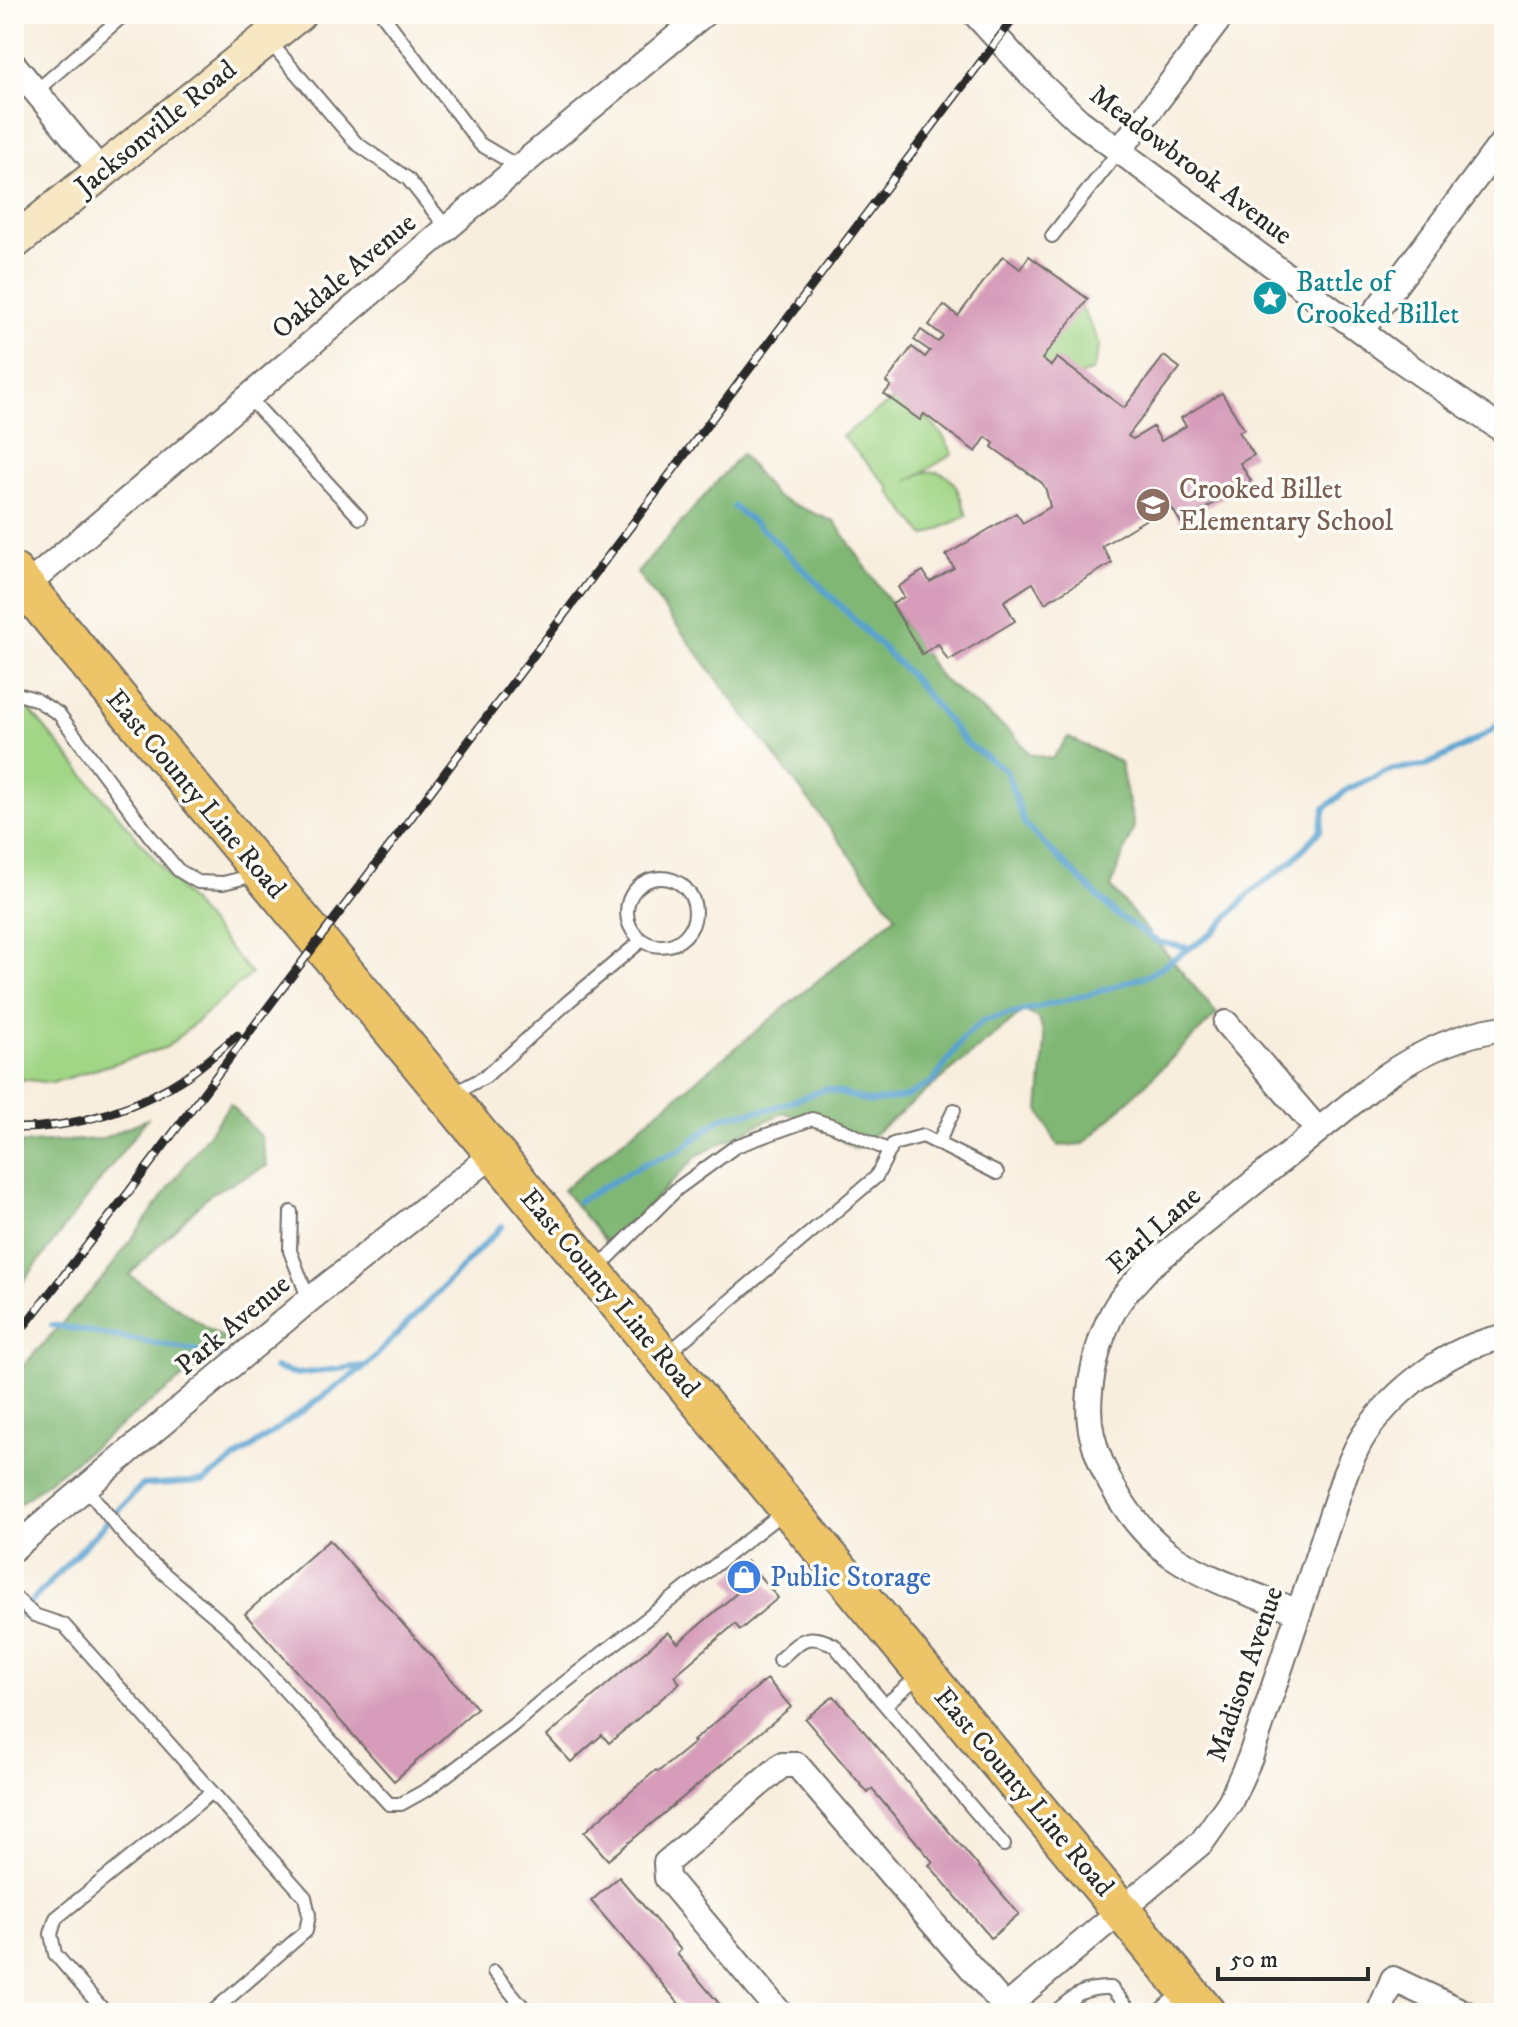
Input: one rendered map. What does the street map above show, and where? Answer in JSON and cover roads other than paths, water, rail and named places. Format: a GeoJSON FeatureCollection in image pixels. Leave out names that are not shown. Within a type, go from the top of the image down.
{"type":"FeatureCollection","features":[{"type":"Feature","properties":{"kind":"main road","name":"Jacksonville Road"},"geometry":{"type":"LineString","coordinates":[[14,242],[298,14]]}},
{"type":"Feature","properties":{"kind":"main road","name":"East County Line Road"},"geometry":{"type":"LineString","coordinates":[[20,580],[1196,2001]]}},
{"type":"Feature","properties":{"kind":"street","name":"Oakdale Avenue"},"geometry":{"type":"LineString","coordinates":[[20,580],[248,397],[704,14]]}},
{"type":"Feature","properties":{"kind":"street","name":"Meadowbrook Avenue"},"geometry":{"type":"LineString","coordinates":[[975,14],[1030,74],[1069,111],[1119,151],[1361,331],[1504,431]]}},
{"type":"Feature","properties":{"kind":"street"},"geometry":{"type":"LineString","coordinates":[[1119,151],[1223,14]]}},
{"type":"Feature","properties":{"kind":"street"},"geometry":{"type":"LineString","coordinates":[[14,65],[102,172]]}},
{"type":"Feature","properties":{"kind":"street"},"geometry":{"type":"LineString","coordinates":[[1361,331],[1504,140]]}},
{"type":"Feature","properties":{"kind":"street"},"geometry":{"type":"LineString","coordinates":[[1226,1023],[1318,1130]]}},
{"type":"Feature","properties":{"kind":"street","name":"Earl Lane"},"geometry":{"type":"LineString","coordinates":[[1299,1612],[1213,1578],[1169,1554],[1132,1519],[1108,1480],[1091,1433],[1090,1389],[1099,1345],[1117,1304],[1148,1268],[1383,1078],[1408,1061],[1466,1037],[1504,1028]]}},
{"type":"Feature","properties":{"kind":"street","name":"Park Avenue"},"geometry":{"type":"LineString","coordinates":[[14,1548],[309,1300],[494,1154]]}},
{"type":"Feature","properties":{"kind":"street","name":"Madison Avenue"},"geometry":{"type":"LineString","coordinates":[[1005,2011],[1202,1842],[1230,1802],[1250,1758],[1345,1474],[1363,1436],[1387,1405],[1420,1377],[1454,1355],[1504,1337]]}},
{"type":"Feature","properties":{"kind":"street"},"geometry":{"type":"LineString","coordinates":[[780,2013],[667,1878],[666,1863],[782,1765],[797,1765],[1005,2011]]}},
{"type":"Feature","properties":{"kind":"street"},"geometry":{"type":"LineString","coordinates":[[1385,2013],[1381,2008],[1393,1979],[1465,2013]]}},
{"type":"Feature","properties":{"kind":"lane"},"geometry":{"type":"LineString","coordinates":[[36,91],[125,14]]}},
{"type":"Feature","properties":{"kind":"lane"},"geometry":{"type":"LineString","coordinates":[[382,14],[480,144],[519,167]]}},
{"type":"Feature","properties":{"kind":"lane"},"geometry":{"type":"LineString","coordinates":[[267,39],[356,143],[408,179],[447,228]]}},
{"type":"Feature","properties":{"kind":"lane"},"geometry":{"type":"LineString","coordinates":[[1052,236],[1119,151]]}},
{"type":"Feature","properties":{"kind":"lane"},"geometry":{"type":"LineString","coordinates":[[248,397],[360,518]]}},
{"type":"Feature","properties":{"kind":"lane"},"geometry":{"type":"LineString","coordinates":[[14,693],[35,699],[59,714],[178,870],[198,882],[223,883],[262,873]]}},
{"type":"Feature","properties":{"kind":"lane"},"geometry":{"type":"LineString","coordinates":[[662,878],[682,885],[695,904],[692,927],[685,937],[675,944],[664,946],[641,941],[633,933],[626,913],[633,892],[651,879],[662,878]]}},
{"type":"Feature","properties":{"kind":"lane"},"geometry":{"type":"LineString","coordinates":[[447,1097],[485,1077],[641,941]]}},
{"type":"Feature","properties":{"kind":"lane"},"geometry":{"type":"LineString","coordinates":[[938,1143],[954,1110]]}},
{"type":"Feature","properties":{"kind":"lane"},"geometry":{"type":"LineString","coordinates":[[593,1273],[677,1189],[736,1146],[812,1119],[890,1151]]}},
{"type":"Feature","properties":{"kind":"lane"},"geometry":{"type":"LineString","coordinates":[[663,1358],[876,1177],[893,1144],[923,1136],[997,1173]]}},
{"type":"Feature","properties":{"kind":"lane"},"geometry":{"type":"LineString","coordinates":[[291,1212],[290,1251],[309,1300]]}},
{"type":"Feature","properties":{"kind":"lane"},"geometry":{"type":"LineString","coordinates":[[86,1488],[141,1554],[226,1626],[389,1804],[401,1804],[428,1789],[789,1509]]}},
{"type":"Feature","properties":{"kind":"lane"},"geometry":{"type":"LineString","coordinates":[[14,1596],[34,1615],[64,1625],[305,1897],[309,1915],[306,1931],[211,2013]]}},
{"type":"Feature","properties":{"kind":"lane"},"geometry":{"type":"LineString","coordinates":[[779,1660],[803,1639],[818,1637],[834,1645],[1004,1845]]}},
{"type":"Feature","properties":{"kind":"lane"},"geometry":{"type":"LineString","coordinates":[[885,1705],[924,1671]]}},
{"type":"Feature","properties":{"kind":"lane"},"geometry":{"type":"LineString","coordinates":[[106,2013],[55,1954],[51,1934],[56,1918],[212,1792]]}},
{"type":"Feature","properties":{"kind":"lane"},"geometry":{"type":"LineString","coordinates":[[494,1972],[528,2013]]}},
{"type":"Feature","properties":{"kind":"lane"},"geometry":{"type":"LineString","coordinates":[[1054,2013],[1072,1997],[1092,1988],[1111,1988],[1132,2013]]}},
{"type":"Feature","properties":{"kind":"lane"},"geometry":{"type":"LineString","coordinates":[[1157,2013],[1196,2001]]}},
{"type":"Feature","properties":{"kind":"waterway"},"geometry":{"type":"LineString","coordinates":[[734,507],[768,534],[911,676],[967,744],[1006,770],[1025,825],[1117,915],[1158,942],[1189,948]]}},
{"type":"Feature","properties":{"kind":"waterway"},"geometry":{"type":"LineString","coordinates":[[579,1201],[642,1165],[679,1151],[723,1117],[770,1109],[826,1089],[871,1102],[906,1097],[934,1081],[964,1037],[984,1020],[1091,994],[1149,975],[1213,933],[1251,892],[1291,862],[1320,831],[1325,808],[1348,789],[1393,769],[1425,766],[1492,730],[1504,718]]}},
{"type":"Feature","properties":{"kind":"waterway"},"geometry":{"type":"LineString","coordinates":[[14,1620],[142,1485],[204,1481],[367,1365],[502,1226]]}},
{"type":"Feature","properties":{"kind":"waterway"},"geometry":{"type":"LineString","coordinates":[[52,1325],[220,1355]]}},
{"type":"Feature","properties":{"kind":"waterway"},"geometry":{"type":"LineString","coordinates":[[275,1368],[297,1374],[363,1366]]}},
{"type":"Feature","properties":{"kind":"railway"},"geometry":{"type":"LineString","coordinates":[[14,1339],[128,1193],[1017,14]]}},
{"type":"Feature","properties":{"kind":"railway"},"geometry":{"type":"LineString","coordinates":[[14,1128],[83,1120],[150,1097],[190,1074],[237,1035]]}},
{"type":"Feature","properties":{"kind":"place","name":"Battle of Crooked Billet"},"geometry":{"type":"Point","coordinates":[1270,298]}},
{"type":"Feature","properties":{"kind":"place","name":"Crooked Billet Elementary School"},"geometry":{"type":"Point","coordinates":[1153,505]}},
{"type":"Feature","properties":{"kind":"place","name":"Public Storage"},"geometry":{"type":"Point","coordinates":[744,1577]}}]}
